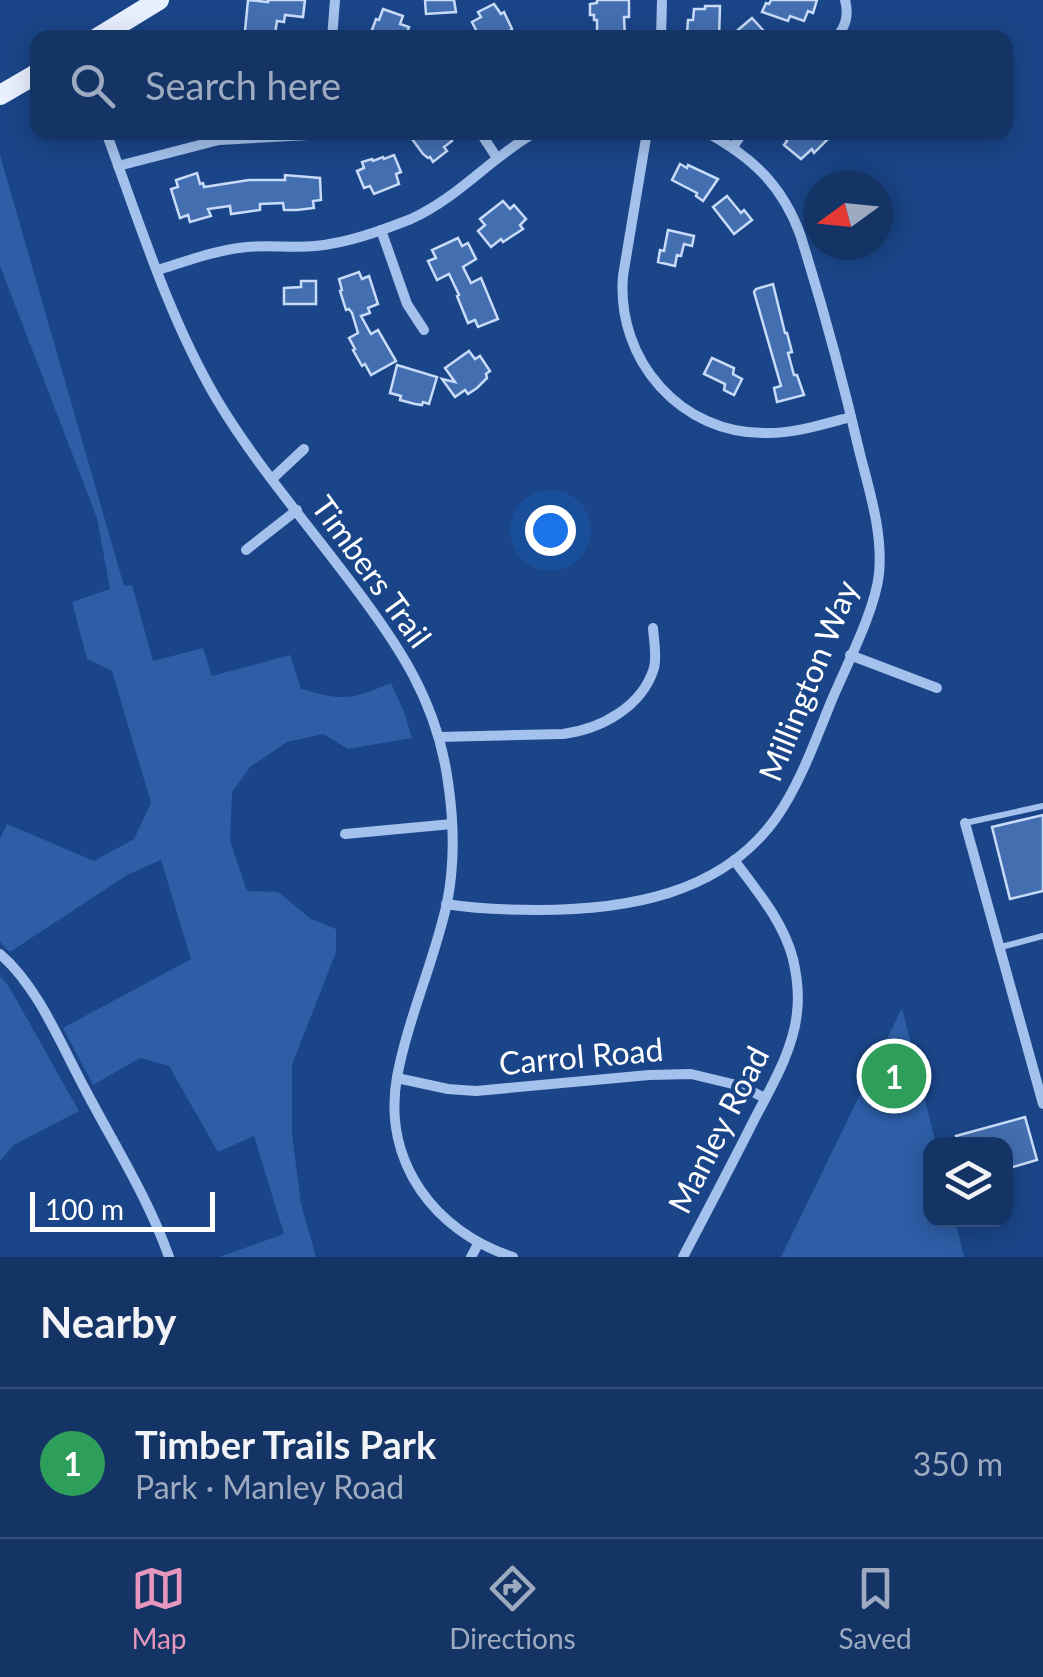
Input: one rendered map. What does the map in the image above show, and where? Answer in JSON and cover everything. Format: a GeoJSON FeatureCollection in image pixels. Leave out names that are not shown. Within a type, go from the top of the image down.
{"type":"FeatureCollection","features":[{"type":"Feature","properties":{"kind":"main road"},"geometry":{"type":"LineString","coordinates":[[110,30],[159,0]]}},
{"type":"Feature","properties":{"kind":"main road"},"geometry":{"type":"LineString","coordinates":[[0,95],[30,78]]}},
{"type":"Feature","properties":{"kind":"street"},"geometry":{"type":"LineString","coordinates":[[333,30],[335,0]]}},
{"type":"Feature","properties":{"kind":"street"},"geometry":{"type":"LineString","coordinates":[[661,30],[662,0]]}},
{"type":"Feature","properties":{"kind":"street"},"geometry":{"type":"LineString","coordinates":[[841,30],[846,22],[846,0]]}},
{"type":"Feature","properties":{"kind":"street","name":"Timbers Trail"},"geometry":{"type":"LineString","coordinates":[[109,140],[195,360],[272,478],[398,646],[420,686],[439,737],[449,786],[453,850],[446,904],[398,1078],[395,1112],[411,1173],[425,1197],[456,1230],[478,1244],[513,1257]]}},
{"type":"Feature","properties":{"kind":"street"},"geometry":{"type":"LineString","coordinates":[[118,166],[219,140]]}},
{"type":"Feature","properties":{"kind":"street"},"geometry":{"type":"LineString","coordinates":[[485,140],[497,158]]}},
{"type":"Feature","properties":{"kind":"street"},"geometry":{"type":"LineString","coordinates":[[158,270],[228,250],[319,245],[381,230],[442,203],[522,140]]}},
{"type":"Feature","properties":{"kind":"street"},"geometry":{"type":"LineString","coordinates":[[646,140],[621,299],[638,356],[656,384],[702,419],[733,430],[766,434],[797,431],[852,417]]}},
{"type":"Feature","properties":{"kind":"street","name":"Millington Way"},"geometry":{"type":"LineString","coordinates":[[446,904],[479,910],[610,906],[682,890],[718,872],[773,822],[786,802],[873,601],[879,574],[877,523],[808,257],[794,216],[770,180],[721,140]]}},
{"type":"Feature","properties":{"kind":"street"},"geometry":{"type":"LineString","coordinates":[[734,147],[739,140]]}},
{"type":"Feature","properties":{"kind":"street"},"geometry":{"type":"LineString","coordinates":[[381,230],[407,304],[424,330]]}},
{"type":"Feature","properties":{"kind":"street"},"geometry":{"type":"LineString","coordinates":[[272,478],[304,449]]}},
{"type":"Feature","properties":{"kind":"street"},"geometry":{"type":"LineString","coordinates":[[246,550],[297,510]]}},
{"type":"Feature","properties":{"kind":"street"},"geometry":{"type":"LineString","coordinates":[[439,737],[583,732],[608,720],[627,708],[644,688],[655,664],[653,628]]}},
{"type":"Feature","properties":{"kind":"street"},"geometry":{"type":"LineString","coordinates":[[850,655],[936,688]]}},
{"type":"Feature","properties":{"kind":"street"},"geometry":{"type":"LineString","coordinates":[[965,822],[1042,1097]]}},
{"type":"Feature","properties":{"kind":"street"},"geometry":{"type":"LineString","coordinates":[[345,834],[452,824]]}},
{"type":"Feature","properties":{"kind":"street","name":"Manley Road"},"geometry":{"type":"LineString","coordinates":[[682,1257],[765,1098],[791,1041],[797,1014],[792,958],[774,914],[734,860]]}},
{"type":"Feature","properties":{"kind":"street"},"geometry":{"type":"LineString","coordinates":[[0,954],[20,975],[58,1037],[144,1197],[169,1257]]}},
{"type":"Feature","properties":{"kind":"street","name":"Carrol Road"},"geometry":{"type":"LineString","coordinates":[[398,1078],[448,1089],[476,1090],[691,1074],[740,1086],[765,1098]]}},
{"type":"Feature","properties":{"kind":"street"},"geometry":{"type":"LineString","coordinates":[[471,1257],[478,1244]]}},
{"type":"Feature","properties":{"kind":"lane"},"geometry":{"type":"LineString","coordinates":[[965,822],[1043,806]]}},
{"type":"Feature","properties":{"kind":"lane"},"geometry":{"type":"LineString","coordinates":[[1000,947],[1043,936]]}},
{"type":"Feature","properties":{"kind":"shaded area"},"geometry":{"type":"Polygon","coordinates":[[[0,155],[124,586],[132,585],[153,661],[203,648],[212,676],[290,655],[301,689],[327,696],[356,696],[391,683],[412,738],[348,749],[323,734],[287,742],[250,767],[232,792],[230,841],[247,891],[278,892],[311,919],[336,929],[336,952],[292,1065],[292,1134],[301,1204],[316,1257],[219,1257],[284,1234],[254,1136],[218,1152],[169,1066],[140,1058],[93,1085],[63,1028],[191,959],[161,860],[127,875],[10,952],[0,942],[0,839],[7,824],[94,861],[134,839],[151,803],[112,671],[87,659],[72,602],[110,589],[97,518],[0,266],[0,155]]]}},
{"type":"Feature","properties":{"kind":"shaded area"},"geometry":{"type":"Polygon","coordinates":[[[0,976],[79,1111],[14,1145],[0,1161],[0,976]]]}},
{"type":"Feature","properties":{"kind":"shaded area"},"geometry":{"type":"Polygon","coordinates":[[[902,1008],[934,1137],[923,1137],[923,1227],[957,1227],[964,1257],[781,1257],[902,1008]]]}},
{"type":"Feature","properties":{"kind":"building"},"geometry":{"type":"Polygon","coordinates":[[[248,0],[305,0],[303,17],[285,15],[284,22],[277,21],[276,30],[245,30],[248,0]]]}},
{"type":"Feature","properties":{"kind":"building"},"geometry":{"type":"Polygon","coordinates":[[[425,0],[454,0],[456,12],[426,14],[425,0]]]}},
{"type":"Feature","properties":{"kind":"building"},"geometry":{"type":"Polygon","coordinates":[[[629,0],[625,30],[597,30],[590,4],[629,0]]]}},
{"type":"Feature","properties":{"kind":"building"},"geometry":{"type":"Polygon","coordinates":[[[771,0],[817,0],[813,13],[808,11],[804,21],[790,16],[788,21],[762,12],[771,0]]]}},
{"type":"Feature","properties":{"kind":"building"},"geometry":{"type":"Polygon","coordinates":[[[494,4],[501,14],[504,12],[512,29],[476,30],[472,22],[481,17],[478,12],[494,4]]]}},
{"type":"Feature","properties":{"kind":"building"},"geometry":{"type":"Polygon","coordinates":[[[720,6],[719,30],[687,30],[694,9],[720,6]]]}},
{"type":"Feature","properties":{"kind":"building"},"geometry":{"type":"Polygon","coordinates":[[[383,9],[403,16],[400,24],[409,27],[372,30],[376,19],[379,20],[383,9]]]}},
{"type":"Feature","properties":{"kind":"building"},"geometry":{"type":"Polygon","coordinates":[[[752,18],[763,30],[738,30],[752,18]]]}},
{"type":"Feature","properties":{"kind":"building"},"geometry":{"type":"Polygon","coordinates":[[[413,140],[452,141],[444,147],[447,151],[433,162],[413,140]]]}},
{"type":"Feature","properties":{"kind":"building"},"geometry":{"type":"Polygon","coordinates":[[[827,140],[801,159],[784,145],[787,141],[827,140]]]}},
{"type":"Feature","properties":{"kind":"building"},"geometry":{"type":"Polygon","coordinates":[[[394,155],[401,172],[396,174],[399,184],[374,194],[370,186],[364,188],[357,171],[364,168],[362,162],[394,155]]]}},
{"type":"Feature","properties":{"kind":"building"},"geometry":{"type":"Polygon","coordinates":[[[680,164],[718,179],[703,201],[697,193],[672,180],[680,164]]]}},
{"type":"Feature","properties":{"kind":"building"},"geometry":{"type":"Polygon","coordinates":[[[197,173],[204,187],[249,180],[285,180],[285,175],[320,178],[321,200],[313,201],[314,208],[297,210],[284,210],[283,203],[260,204],[260,210],[231,214],[230,206],[208,209],[211,216],[190,222],[188,215],[180,218],[171,189],[178,187],[176,180],[197,173]]]}},
{"type":"Feature","properties":{"kind":"building"},"geometry":{"type":"Polygon","coordinates":[[[727,196],[752,220],[734,234],[713,207],[727,196]]]}},
{"type":"Feature","properties":{"kind":"building"},"geometry":{"type":"Polygon","coordinates":[[[503,201],[510,209],[514,205],[526,219],[520,225],[523,229],[491,247],[478,231],[485,225],[480,219],[503,201]]]}},
{"type":"Feature","properties":{"kind":"building"},"geometry":{"type":"Polygon","coordinates":[[[668,230],[694,236],[692,246],[684,244],[681,256],[677,255],[675,266],[658,262],[668,230]]]}},
{"type":"Feature","properties":{"kind":"building"},"geometry":{"type":"Polygon","coordinates":[[[458,238],[462,246],[468,243],[476,259],[463,267],[471,283],[481,278],[498,319],[478,327],[475,320],[468,323],[449,274],[437,280],[428,261],[436,258],[432,250],[458,238]]]}},
{"type":"Feature","properties":{"kind":"building"},"geometry":{"type":"Polygon","coordinates":[[[359,272],[362,279],[369,276],[378,304],[361,316],[371,334],[378,330],[396,361],[371,375],[353,350],[349,338],[358,333],[340,291],[339,279],[359,272]]]}},
{"type":"Feature","properties":{"kind":"building"},"geometry":{"type":"Polygon","coordinates":[[[301,281],[316,281],[316,304],[284,304],[284,288],[301,287],[301,281]]]}},
{"type":"Feature","properties":{"kind":"building"},"geometry":{"type":"Polygon","coordinates":[[[773,284],[792,352],[788,353],[794,375],[804,395],[777,402],[774,388],[781,386],[754,292],[773,284]]]}},
{"type":"Feature","properties":{"kind":"building"},"geometry":{"type":"Polygon","coordinates":[[[469,351],[475,359],[480,356],[490,371],[477,388],[455,397],[442,379],[455,382],[445,368],[469,351]]]}},
{"type":"Feature","properties":{"kind":"building"},"geometry":{"type":"Polygon","coordinates":[[[712,358],[734,368],[733,374],[742,379],[734,395],[724,390],[725,384],[704,374],[712,358]]]}},
{"type":"Feature","properties":{"kind":"building"},"geometry":{"type":"Polygon","coordinates":[[[397,365],[437,377],[429,404],[400,400],[401,396],[390,393],[397,365]]]}},
{"type":"Feature","properties":{"kind":"building"},"geometry":{"type":"Polygon","coordinates":[[[1043,815],[1043,891],[1010,899],[992,827],[1043,815]]]}},
{"type":"Feature","properties":{"kind":"building"},"geometry":{"type":"Polygon","coordinates":[[[1025,1117],[1037,1160],[1013,1167],[1013,1137],[956,1136],[1025,1117]]]}},
{"type":"Feature","properties":{"kind":"place","name":"Timber Trails Park"},"geometry":{"type":"Point","coordinates":[894,1076]}}]}
